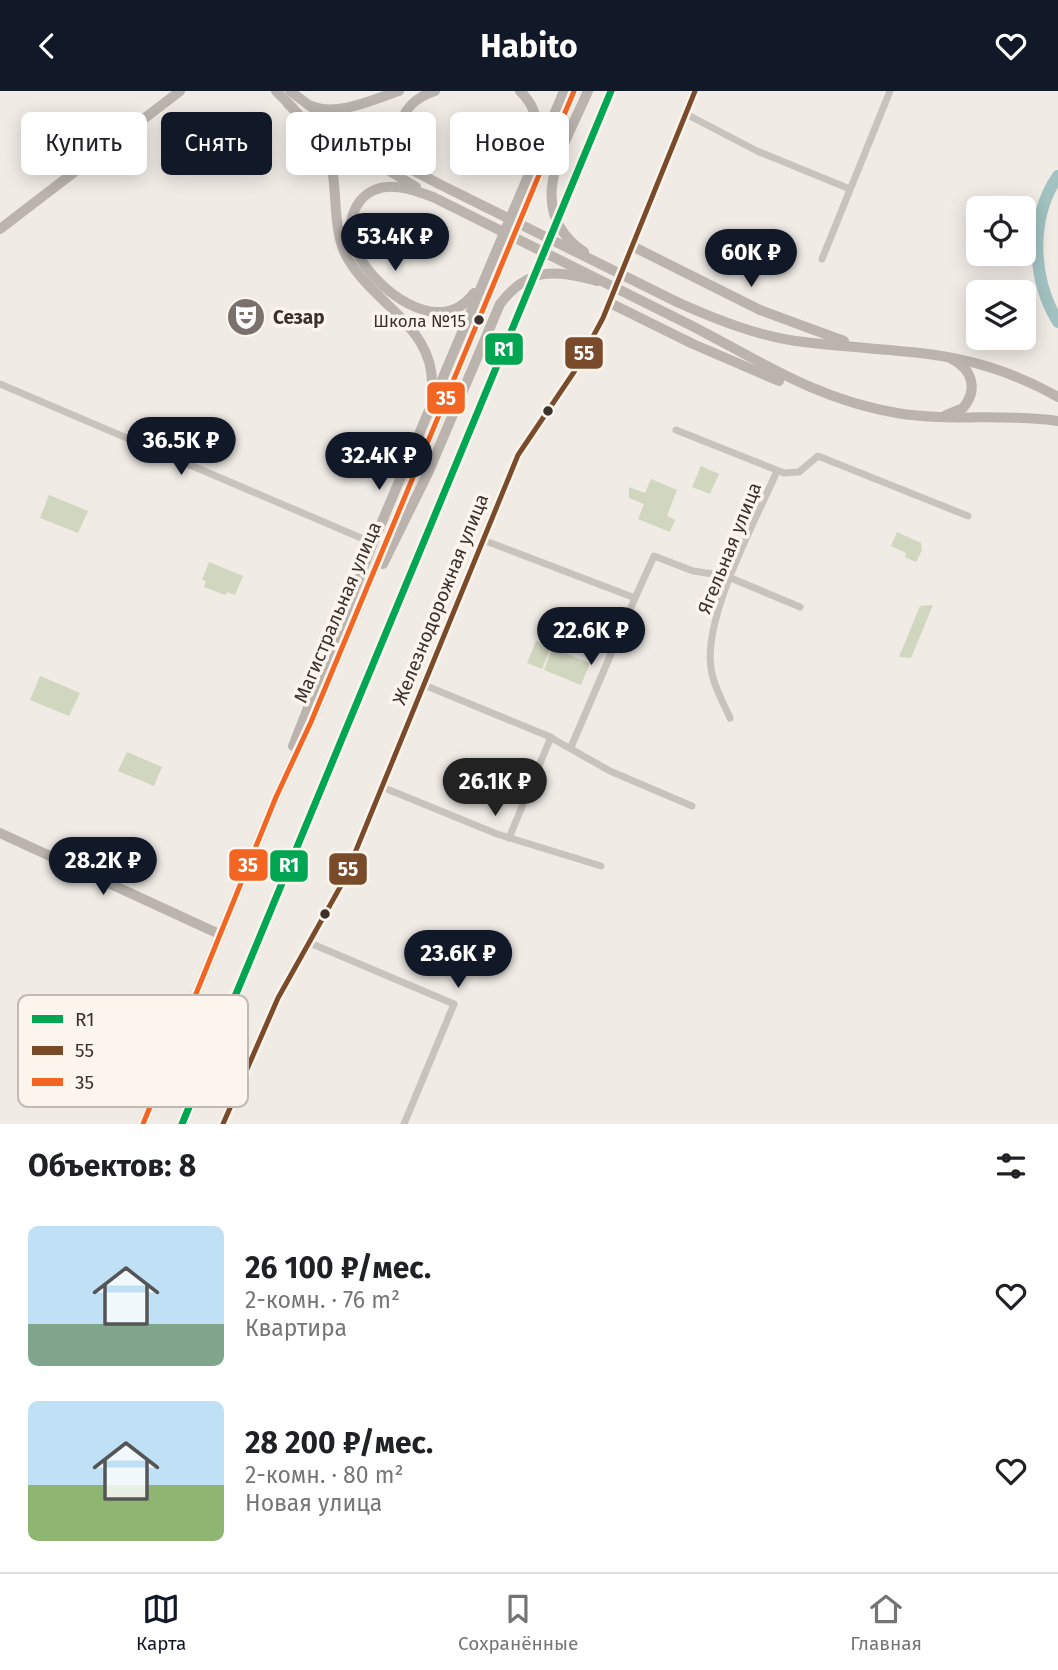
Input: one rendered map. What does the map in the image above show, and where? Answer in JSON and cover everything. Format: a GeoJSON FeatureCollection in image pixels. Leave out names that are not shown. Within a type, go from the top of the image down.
{"type":"FeatureCollection","features":[{"type":"Feature","properties":{"kind":"main road"},"geometry":{"type":"LineString","coordinates":[[0,229],[180,91]]}},
{"type":"Feature","properties":{"kind":"main road"},"geometry":{"type":"LineString","coordinates":[[276,91],[317,108],[329,109],[399,91]]}},
{"type":"Feature","properties":{"kind":"main road"},"geometry":{"type":"LineString","coordinates":[[435,91],[413,103],[403,118],[400,134],[408,157],[439,184]]}},
{"type":"Feature","properties":{"kind":"main road"},"geometry":{"type":"LineString","coordinates":[[515,205],[538,133],[534,110],[520,91]]}},
{"type":"Feature","properties":{"kind":"main road","name":"Магистральная улица"},"geometry":{"type":"LineString","coordinates":[[276,797],[304,715],[373,543],[564,91]]}},
{"type":"Feature","properties":{"kind":"main road","name":"Магистральная улица"},"geometry":{"type":"LineString","coordinates":[[195,995],[574,91]]}},
{"type":"Feature","properties":{"kind":"main road"},"geometry":{"type":"LineString","coordinates":[[588,91],[555,172],[551,205],[563,234],[602,265]]}},
{"type":"Feature","properties":{"kind":"main road"},"geometry":{"type":"LineString","coordinates":[[291,97],[354,139],[439,184],[677,302],[724,322],[779,337],[938,353],[1003,372],[1058,397]]}},
{"type":"Feature","properties":{"kind":"main road"},"geometry":{"type":"LineString","coordinates":[[291,97],[349,149],[433,197],[672,316],[785,378],[860,405]]}},
{"type":"Feature","properties":{"kind":"main road"},"geometry":{"type":"LineString","coordinates":[[291,97],[327,151],[339,230],[347,257],[425,347],[432,386],[422,427]]}},
{"type":"Feature","properties":{"kind":"main road"},"geometry":{"type":"LineString","coordinates":[[433,197],[396,186],[378,188],[363,197],[352,216],[350,230],[355,251],[377,278],[407,302],[430,313],[457,310],[473,295],[500,242]]}},
{"type":"Feature","properties":{"kind":"main road"},"geometry":{"type":"LineString","coordinates":[[632,246],[760,310],[865,347]]}},
{"type":"Feature","properties":{"kind":"main road"},"geometry":{"type":"LineString","coordinates":[[326,687],[439,449],[500,304],[516,286],[530,277],[555,273],[604,283]]}},
{"type":"Feature","properties":{"kind":"main road"},"geometry":{"type":"LineString","coordinates":[[610,303],[692,344],[795,389],[860,405],[928,417],[1058,421]]}},
{"type":"Feature","properties":{"kind":"main road"},"geometry":{"type":"LineString","coordinates":[[928,417],[959,411],[972,394],[972,383],[967,370],[938,353]]}},
{"type":"Feature","properties":{"kind":"main road"},"geometry":{"type":"LineString","coordinates":[[0,833],[219,934]]}},
{"type":"Feature","properties":{"kind":"main road","name":"Магистральная улица"},"geometry":{"type":"LineString","coordinates":[[143,1124],[150,1107]]}},
{"type":"Feature","properties":{"kind":"street","name":"Железнодорожная улица"},"geometry":{"type":"LineString","coordinates":[[248,1066],[278,998],[343,882],[525,442],[579,364],[610,303],[695,91]]}},
{"type":"Feature","properties":{"kind":"street"},"geometry":{"type":"LineString","coordinates":[[822,259],[890,91]]}},
{"type":"Feature","properties":{"kind":"street"},"geometry":{"type":"LineString","coordinates":[[686,114],[757,151],[850,189]]}},
{"type":"Feature","properties":{"kind":"street"},"geometry":{"type":"LineString","coordinates":[[0,384],[373,543]]}},
{"type":"Feature","properties":{"kind":"street"},"geometry":{"type":"LineString","coordinates":[[676,429],[776,471],[800,472],[818,456],[968,516]]}},
{"type":"Feature","properties":{"kind":"street","name":"Ягельная улица"},"geometry":{"type":"LineString","coordinates":[[730,717],[712,675],[710,653],[715,625],[731,578],[776,471]]}},
{"type":"Feature","properties":{"kind":"street"},"geometry":{"type":"LineString","coordinates":[[483,540],[635,598]]}},
{"type":"Feature","properties":{"kind":"street"},"geometry":{"type":"LineString","coordinates":[[572,747],[654,556],[692,571],[731,578],[800,607]]}},
{"type":"Feature","properties":{"kind":"street"},"geometry":{"type":"LineString","coordinates":[[424,685],[551,737],[610,771],[692,806]]}},
{"type":"Feature","properties":{"kind":"street"},"geometry":{"type":"LineString","coordinates":[[509,838],[551,737]]}},
{"type":"Feature","properties":{"kind":"street"},"geometry":{"type":"LineString","coordinates":[[382,787],[509,838],[601,866]]}},
{"type":"Feature","properties":{"kind":"street"},"geometry":{"type":"LineString","coordinates":[[310,943],[454,1004],[404,1124]]}},
{"type":"Feature","properties":{"kind":"street","name":"Железнодорожная улица"},"geometry":{"type":"LineString","coordinates":[[222,1124],[230,1107]]}},
{"type":"Feature","properties":{"kind":"green space"},"geometry":{"type":"Polygon","coordinates":[[[701,466],[719,474],[710,494],[692,487],[701,466]]]}},
{"type":"Feature","properties":{"kind":"green space"},"geometry":{"type":"Polygon","coordinates":[[[651,479],[677,490],[667,516],[675,520],[670,532],[638,519],[644,504],[629,498],[629,487],[645,493],[651,479]]]}},
{"type":"Feature","properties":{"kind":"green space"},"geometry":{"type":"Polygon","coordinates":[[[49,495],[88,511],[78,533],[40,518],[49,495]]]}},
{"type":"Feature","properties":{"kind":"green space"},"geometry":{"type":"Polygon","coordinates":[[[897,532],[921,543],[922,550],[916,562],[905,557],[906,553],[891,546],[897,532]]]}},
{"type":"Feature","properties":{"kind":"green space"},"geometry":{"type":"Polygon","coordinates":[[[209,562],[243,576],[235,595],[227,592],[225,595],[204,587],[206,581],[202,580],[209,562]]]}},
{"type":"Feature","properties":{"kind":"green space"},"geometry":{"type":"Polygon","coordinates":[[[933,605],[911,658],[899,657],[920,606],[933,605]]]}},
{"type":"Feature","properties":{"kind":"green space"},"geometry":{"type":"Polygon","coordinates":[[[536,641],[551,647],[542,669],[527,663],[536,641]]]}},
{"type":"Feature","properties":{"kind":"green space"},"geometry":{"type":"Polygon","coordinates":[[[552,648],[590,663],[581,685],[544,670],[552,648]]]}},
{"type":"Feature","properties":{"kind":"green space"},"geometry":{"type":"Polygon","coordinates":[[[40,676],[80,693],[69,716],[30,700],[40,676]]]}},
{"type":"Feature","properties":{"kind":"green space"},"geometry":{"type":"Polygon","coordinates":[[[127,752],[162,767],[154,786],[118,771],[127,752]]]}},
{"type":"Feature","properties":{"kind":"waterway"},"geometry":{"type":"LineString","coordinates":[[1058,176],[1042,210],[1037,249],[1043,287],[1058,322]]}},
{"type":"Feature","properties":{"kind":"transit line","name":"35"},"geometry":{"type":"LineString","coordinates":[[195,995],[276,797],[311,722],[574,91]]}},
{"type":"Feature","properties":{"kind":"transit line","name":"R1"},"geometry":{"type":"LineString","coordinates":[[236,995],[611,91]]}},
{"type":"Feature","properties":{"kind":"transit line","name":"55"},"geometry":{"type":"LineString","coordinates":[[248,1067],[278,998],[343,882],[518,455],[574,372],[603,318],[695,91]]}},
{"type":"Feature","properties":{"kind":"transit line","name":"35"},"geometry":{"type":"LineString","coordinates":[[143,1124],[150,1107]]}},
{"type":"Feature","properties":{"kind":"transit line","name":"R1"},"geometry":{"type":"LineString","coordinates":[[182,1124],[189,1107]]}},
{"type":"Feature","properties":{"kind":"transit line","name":"55"},"geometry":{"type":"LineString","coordinates":[[223,1124],[230,1107]]}},
{"type":"Feature","properties":{"kind":"place","name":"Сезар"},"geometry":{"type":"Point","coordinates":[246,317]}},
{"type":"Feature","properties":{"kind":"place","name":"Школа №15"},"geometry":{"type":"Point","coordinates":[479,320]}}]}
